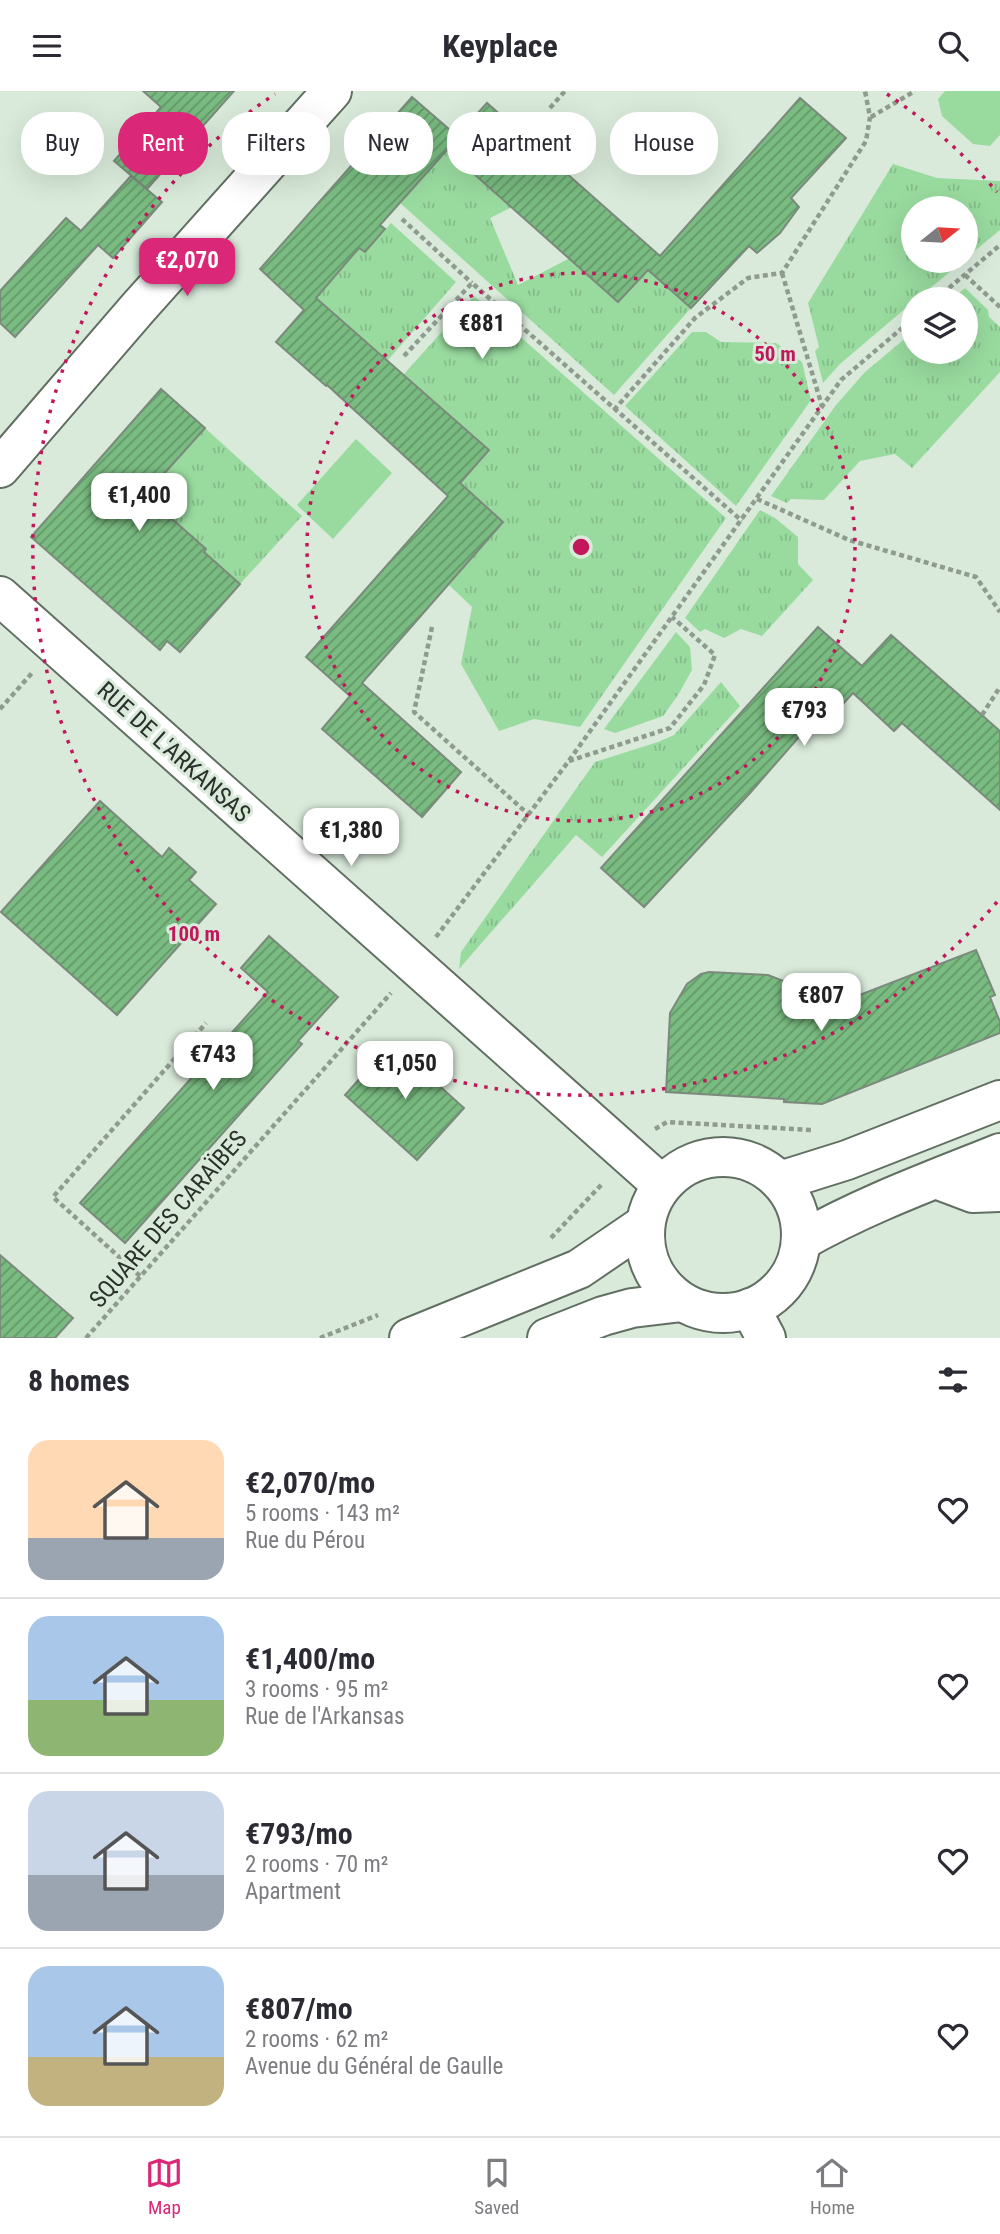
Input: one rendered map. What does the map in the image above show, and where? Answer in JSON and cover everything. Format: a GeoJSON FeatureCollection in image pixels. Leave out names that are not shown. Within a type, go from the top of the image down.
{"type":"FeatureCollection","features":[{"type":"Feature","properties":{"kind":"street"},"geometry":{"type":"LineString","coordinates":[[0,468],[138,308],[332,91]]}},
{"type":"Feature","properties":{"kind":"street","name":"RUE DE L'ARKANSAS"},"geometry":{"type":"LineString","coordinates":[[0,596],[662,1185]]}},
{"type":"Feature","properties":{"kind":"street"},"geometry":{"type":"LineString","coordinates":[[780,1181],[847,1160],[1000,1100]]}},
{"type":"Feature","properties":{"kind":"street"},"geometry":{"type":"LineString","coordinates":[[800,1241],[834,1222],[1000,1153]]}},
{"type":"Feature","properties":{"kind":"street"},"geometry":{"type":"LineString","coordinates":[[720,1156],[752,1163],[780,1181],[792,1199],[799,1219],[800,1241],[790,1275],[779,1289],[765,1300],[758,1323],[733,1313],[715,1313],[682,1302],[665,1288],[652,1269],[645,1247],[645,1224],[651,1203],[662,1185],[678,1170],[698,1160],[720,1156]]}},
{"type":"Feature","properties":{"kind":"street"},"geometry":{"type":"LineString","coordinates":[[936,1179],[973,1192],[1000,1192]]}},
{"type":"Feature","properties":{"kind":"street"},"geometry":{"type":"LineString","coordinates":[[409,1338],[579,1269],[645,1224]]}},
{"type":"Feature","properties":{"kind":"street"},"geometry":{"type":"LineString","coordinates":[[548,1338],[603,1316],[632,1308],[682,1302]]}},
{"type":"Feature","properties":{"kind":"path"},"geometry":{"type":"LineString","coordinates":[[550,109],[565,91]]}},
{"type":"Feature","properties":{"kind":"path"},"geometry":{"type":"LineString","coordinates":[[614,410],[695,318],[748,278],[782,272],[866,141],[870,117],[865,91]]}},
{"type":"Feature","properties":{"kind":"path"},"geometry":{"type":"LineString","coordinates":[[870,117],[915,91]]}},
{"type":"Feature","properties":{"kind":"path"},"geometry":{"type":"LineString","coordinates":[[402,219],[742,521]]}},
{"type":"Feature","properties":{"kind":"path"},"geometry":{"type":"LineString","coordinates":[[950,287],[1000,245]]}},
{"type":"Feature","properties":{"kind":"path"},"geometry":{"type":"LineString","coordinates":[[782,272],[823,407]]}},
{"type":"Feature","properties":{"kind":"path"},"geometry":{"type":"LineString","coordinates":[[965,275],[1000,307]]}},
{"type":"Feature","properties":{"kind":"path"},"geometry":{"type":"LineString","coordinates":[[404,356],[472,283]]}},
{"type":"Feature","properties":{"kind":"path","name":"SQUARE DES CARAÏBES"},"geometry":{"type":"LineString","coordinates":[[86,1338],[415,965],[568,762],[841,380],[901,329]]}},
{"type":"Feature","properties":{"kind":"path"},"geometry":{"type":"LineString","coordinates":[[757,499],[849,540],[976,577],[1000,613]]}},
{"type":"Feature","properties":{"kind":"path"},"geometry":{"type":"LineString","coordinates":[[568,762],[670,728],[704,685],[715,655],[672,617]]}},
{"type":"Feature","properties":{"kind":"path"},"geometry":{"type":"LineString","coordinates":[[432,627],[414,712],[528,814]]}},
{"type":"Feature","properties":{"kind":"path"},"geometry":{"type":"LineString","coordinates":[[0,709],[56,646]]}},
{"type":"Feature","properties":{"kind":"path"},"geometry":{"type":"LineString","coordinates":[[982,715],[1000,687]]}},
{"type":"Feature","properties":{"kind":"path"},"geometry":{"type":"LineString","coordinates":[[140,1276],[53,1196],[206,1023]]}},
{"type":"Feature","properties":{"kind":"green space"},"geometry":{"type":"Polygon","coordinates":[[[945,91],[1000,91],[1000,135],[990,146],[973,144],[942,116],[938,99],[945,91]]]}},
{"type":"Feature","properties":{"kind":"green space"},"geometry":{"type":"Polygon","coordinates":[[[447,150],[447,175],[476,175],[512,207],[490,218],[518,285],[570,258],[618,301],[648,270],[691,308],[614,395],[399,202],[424,175],[433,175],[433,165],[447,150]]]}},
{"type":"Feature","properties":{"kind":"green space"},"geometry":{"type":"Polygon","coordinates":[[[893,164],[937,178],[1000,181],[1000,230],[978,248],[978,196],[901,196],[901,273],[948,273],[932,287],[901,287],[901,312],[840,364],[823,383],[815,351],[819,347],[808,303],[893,164]]]}},
{"type":"Feature","properties":{"kind":"green space"},"geometry":{"type":"Polygon","coordinates":[[[391,223],[456,282],[388,360],[316,298],[360,248],[365,252],[391,223]]]}},
{"type":"Feature","properties":{"kind":"green space"},"geometry":{"type":"Polygon","coordinates":[[[474,296],[726,518],[580,727],[534,719],[499,731],[461,664],[472,607],[449,585],[502,523],[460,483],[489,450],[404,374],[474,296]]]}},
{"type":"Feature","properties":{"kind":"green space"},"geometry":{"type":"Polygon","coordinates":[[[978,300],[1000,327],[1000,372],[912,468],[895,454],[860,461],[824,500],[791,499],[787,503],[771,496],[836,405],[865,372],[901,342],[901,364],[978,364],[978,300]]]}},
{"type":"Feature","properties":{"kind":"green space"},"geometry":{"type":"Polygon","coordinates":[[[692,332],[706,332],[721,342],[776,343],[802,362],[811,400],[736,506],[625,406],[692,332]]]}},
{"type":"Feature","properties":{"kind":"green space"},"geometry":{"type":"Polygon","coordinates":[[[205,428],[302,516],[240,584],[204,552],[206,549],[145,495],[205,428]]]}},
{"type":"Feature","properties":{"kind":"green space"},"geometry":{"type":"Polygon","coordinates":[[[356,439],[392,473],[333,539],[297,505],[356,439]]]}},
{"type":"Feature","properties":{"kind":"green space"},"geometry":{"type":"Polygon","coordinates":[[[760,510],[775,518],[798,537],[798,564],[813,580],[762,636],[741,629],[724,638],[705,629],[700,632],[685,618],[760,510]]]}},
{"type":"Feature","properties":{"kind":"green space"},"geometry":{"type":"Polygon","coordinates":[[[676,632],[690,647],[692,670],[663,716],[615,733],[604,729],[676,632]]]}},
{"type":"Feature","properties":{"kind":"green space"},"geometry":{"type":"Polygon","coordinates":[[[721,682],[740,706],[602,857],[576,835],[459,969],[461,952],[595,762],[674,735],[721,682]]]}},
{"type":"Feature","properties":{"kind":"building"},"geometry":{"type":"Polygon","coordinates":[[[143,91],[234,91],[208,120],[208,112],[157,112],[161,107],[143,91]]]}},
{"type":"Feature","properties":{"kind":"building"},"geometry":{"type":"Polygon","coordinates":[[[412,97],[429,112],[399,112],[412,97]]]}},
{"type":"Feature","properties":{"kind":"building"},"geometry":{"type":"Polygon","coordinates":[[[800,98],[846,138],[791,198],[799,207],[780,233],[757,253],[749,246],[691,308],[648,270],[618,302],[475,175],[568,175],[660,256],[800,98]]]}},
{"type":"Feature","properties":{"kind":"building"},"geometry":{"type":"Polygon","coordinates":[[[487,103],[497,112],[479,112],[487,103]]]}},
{"type":"Feature","properties":{"kind":"building"},"geometry":{"type":"Polygon","coordinates":[[[433,115],[447,127],[447,150],[433,166],[433,115]]]}},
{"type":"Feature","properties":{"kind":"building"},"geometry":{"type":"Polygon","coordinates":[[[344,174],[425,175],[380,225],[385,229],[365,252],[359,248],[316,298],[489,450],[460,483],[503,522],[362,683],[461,772],[422,817],[322,729],[350,696],[306,657],[448,496],[276,342],[304,310],[260,269],[344,174]]]}},
{"type":"Feature","properties":{"kind":"building"},"geometry":{"type":"Polygon","coordinates":[[[130,175],[159,175],[147,189],[130,175]]]}},
{"type":"Feature","properties":{"kind":"building"},"geometry":{"type":"Polygon","coordinates":[[[131,176],[162,202],[113,258],[98,245],[15,337],[0,323],[0,291],[66,218],[81,231],[131,176]]]}},
{"type":"Feature","properties":{"kind":"building"},"geometry":{"type":"Polygon","coordinates":[[[161,389],[205,428],[145,495],[206,549],[204,552],[240,584],[180,652],[167,641],[160,650],[31,537],[161,389]]]}},
{"type":"Feature","properties":{"kind":"building"},"geometry":{"type":"Polygon","coordinates":[[[818,627],[862,666],[891,635],[1000,731],[1000,810],[902,723],[894,731],[853,693],[819,730],[812,722],[644,907],[601,868],[818,627]]]}},
{"type":"Feature","properties":{"kind":"building"},"geometry":{"type":"Polygon","coordinates":[[[100,801],[162,857],[169,848],[196,872],[189,880],[216,904],[117,1015],[1,912],[100,801]]]}},
{"type":"Feature","properties":{"kind":"building"},"geometry":{"type":"Polygon","coordinates":[[[269,936],[338,997],[298,1041],[302,1044],[125,1243],[80,1203],[268,992],[241,968],[269,936]]]}},
{"type":"Feature","properties":{"kind":"building"},"geometry":{"type":"Polygon","coordinates":[[[976,950],[995,995],[990,997],[1000,1022],[1000,1033],[822,1104],[666,1092],[670,1013],[687,984],[701,974],[709,972],[768,975],[789,983],[813,1013],[976,950]]]}},
{"type":"Feature","properties":{"kind":"building"},"geometry":{"type":"Polygon","coordinates":[[[392,1043],[464,1108],[417,1160],[345,1095],[392,1043]]]}},
{"type":"Feature","properties":{"kind":"building"},"geometry":{"type":"Polygon","coordinates":[[[0,1255],[73,1318],[55,1338],[0,1338],[0,1255]]]}}]}
